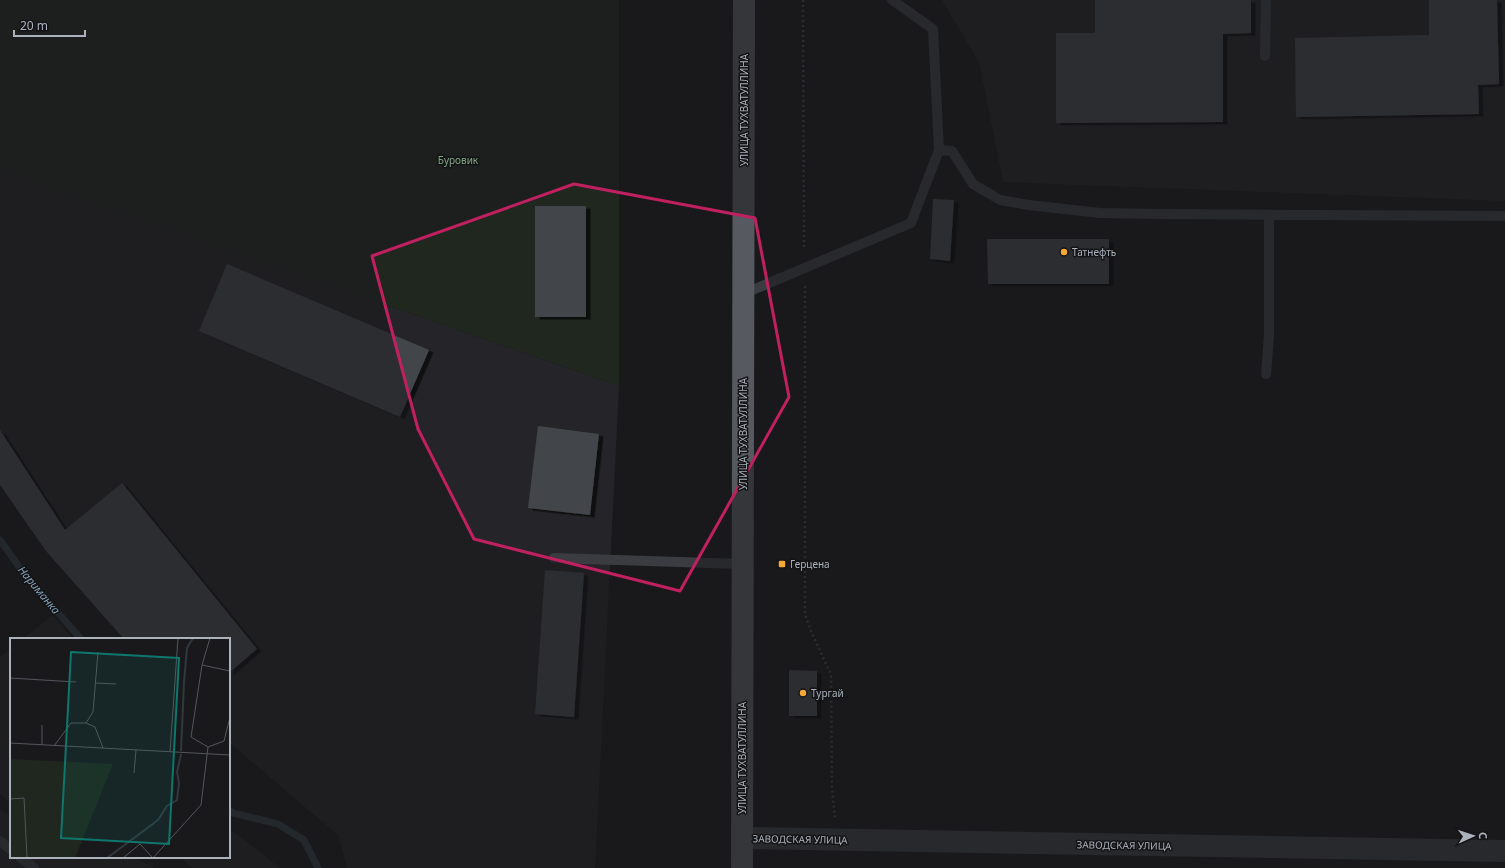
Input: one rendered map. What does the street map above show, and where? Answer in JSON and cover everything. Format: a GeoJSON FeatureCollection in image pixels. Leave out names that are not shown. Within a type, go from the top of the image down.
{"type":"FeatureCollection","features":[{"type":"Feature","properties":{"kind":"main road","name":"УЛИЦА ТУХВАТУЛЛИНА"},"geometry":{"type":"LineString","coordinates":[[742,868],[744,0]]}},
{"type":"Feature","properties":{"kind":"street","name":"ЗАВОДСКАЯ УЛИЦА"},"geometry":{"type":"LineString","coordinates":[[742,838],[1505,851]]}},
{"type":"Feature","properties":{"kind":"lane"},"geometry":{"type":"LineString","coordinates":[[743,294],[911,223],[939,150],[933,29],[892,0]]}},
{"type":"Feature","properties":{"kind":"lane"},"geometry":{"type":"LineString","coordinates":[[1265,56],[1266,0]]}},
{"type":"Feature","properties":{"kind":"lane"},"geometry":{"type":"LineString","coordinates":[[939,150],[952,151],[973,184],[1000,200],[1022,204],[1100,212],[1269,215],[1505,216]]}},
{"type":"Feature","properties":{"kind":"lane"},"geometry":{"type":"LineString","coordinates":[[1266,374],[1269,336],[1269,215]]}},
{"type":"Feature","properties":{"kind":"lane"},"geometry":{"type":"LineString","coordinates":[[554,558],[742,564]]}},
{"type":"Feature","properties":{"kind":"lane"},"geometry":{"type":"LineString","coordinates":[[0,841],[10,849]]}},
{"type":"Feature","properties":{"kind":"lane"},"geometry":{"type":"LineString","coordinates":[[21,858],[34,868]]}},
{"type":"Feature","properties":{"kind":"path"},"geometry":{"type":"LineString","coordinates":[[803,0],[805,614],[831,675],[832,788],[837,840]]}},
{"type":"Feature","properties":{"kind":"highlighted area"},"geometry":{"type":"Polygon","coordinates":[[[574,184],[755,218],[789,397],[680,591],[474,539],[418,429],[372,256],[574,184]]]}},
{"type":"Feature","properties":{"kind":"shaded area"},"geometry":{"type":"Polygon","coordinates":[[[942,0],[1505,0],[1505,201],[1003,182],[979,62],[942,0]]]}},
{"type":"Feature","properties":{"kind":"shaded area"},"geometry":{"type":"Polygon","coordinates":[[[0,170],[619,386],[595,868],[347,868],[339,836],[230,743],[230,638],[129,638],[0,476],[0,170]]]}},
{"type":"Feature","properties":{"kind":"shaded area"},"geometry":{"type":"Polygon","coordinates":[[[53,615],[72,638],[24,638],[53,615]]]}},
{"type":"Feature","properties":{"kind":"shaded area"},"geometry":{"type":"Polygon","coordinates":[[[10,650],[10,803],[0,794],[0,657],[10,650]]]}},
{"type":"Feature","properties":{"kind":"shaded area"},"geometry":{"type":"Polygon","coordinates":[[[0,809],[10,815],[10,858],[132,858],[151,865],[154,868],[0,868],[0,809]]]}},
{"type":"Feature","properties":{"kind":"shaded area"},"geometry":{"type":"Polygon","coordinates":[[[230,829],[280,868],[192,868],[182,858],[230,858],[230,829]]]}},
{"type":"Feature","properties":{"kind":"green space","name":"Буровик"},"geometry":{"type":"Polygon","coordinates":[[[0,0],[619,0],[619,386],[0,170],[0,0]]]}},
{"type":"Feature","properties":{"kind":"building"},"geometry":{"type":"Polygon","coordinates":[[[1095,0],[1251,0],[1251,33],[1223,34],[1223,122],[1056,123],[1056,33],[1095,33],[1095,0]]]}},
{"type":"Feature","properties":{"kind":"building"},"geometry":{"type":"Polygon","coordinates":[[[1429,0],[1497,0],[1499,84],[1478,85],[1479,114],[1296,117],[1295,38],[1429,35],[1429,0]]]}},
{"type":"Feature","properties":{"kind":"building"},"geometry":{"type":"Polygon","coordinates":[[[933,199],[954,200],[950,261],[930,259],[933,199]]]}},
{"type":"Feature","properties":{"kind":"building"},"geometry":{"type":"Polygon","coordinates":[[[535,206],[586,206],[586,317],[535,317],[535,206]]]}},
{"type":"Feature","properties":{"kind":"building"},"geometry":{"type":"Polygon","coordinates":[[[987,239],[1109,239],[1109,284],[988,284],[987,239]]]}},
{"type":"Feature","properties":{"kind":"building"},"geometry":{"type":"Polygon","coordinates":[[[227,264],[429,350],[400,417],[199,331],[227,264]]]}},
{"type":"Feature","properties":{"kind":"building"},"geometry":{"type":"Polygon","coordinates":[[[538,426],[599,434],[590,515],[528,508],[538,426]]]}},
{"type":"Feature","properties":{"kind":"building"},"geometry":{"type":"Polygon","coordinates":[[[0,430],[65,530],[122,483],[257,649],[230,672],[230,638],[123,638],[46,551],[0,485],[0,430]]]}},
{"type":"Feature","properties":{"kind":"building"},"geometry":{"type":"Polygon","coordinates":[[[545,570],[584,573],[574,717],[535,714],[545,570]]]}},
{"type":"Feature","properties":{"kind":"building","name":"Тургай"},"geometry":{"type":"Polygon","coordinates":[[[789,670],[817,671],[817,716],[789,716],[789,670]]]}},
{"type":"Feature","properties":{"kind":"waterway","name":"Нариманка"},"geometry":{"type":"LineString","coordinates":[[0,540],[25,575],[80,638]]}},
{"type":"Feature","properties":{"kind":"waterway","name":"Нариманка"},"geometry":{"type":"LineString","coordinates":[[230,811],[233,813],[278,824],[304,840],[318,868]]}},
{"type":"Feature","properties":{"kind":"place","name":"Татнефть"},"geometry":{"type":"Point","coordinates":[1064,252]}},
{"type":"Feature","properties":{"kind":"place","name":"Герцена"},"geometry":{"type":"Point","coordinates":[782,564]}},
{"type":"Feature","properties":{"kind":"place","name":"Тургай"},"geometry":{"type":"Point","coordinates":[803,693]}}]}
